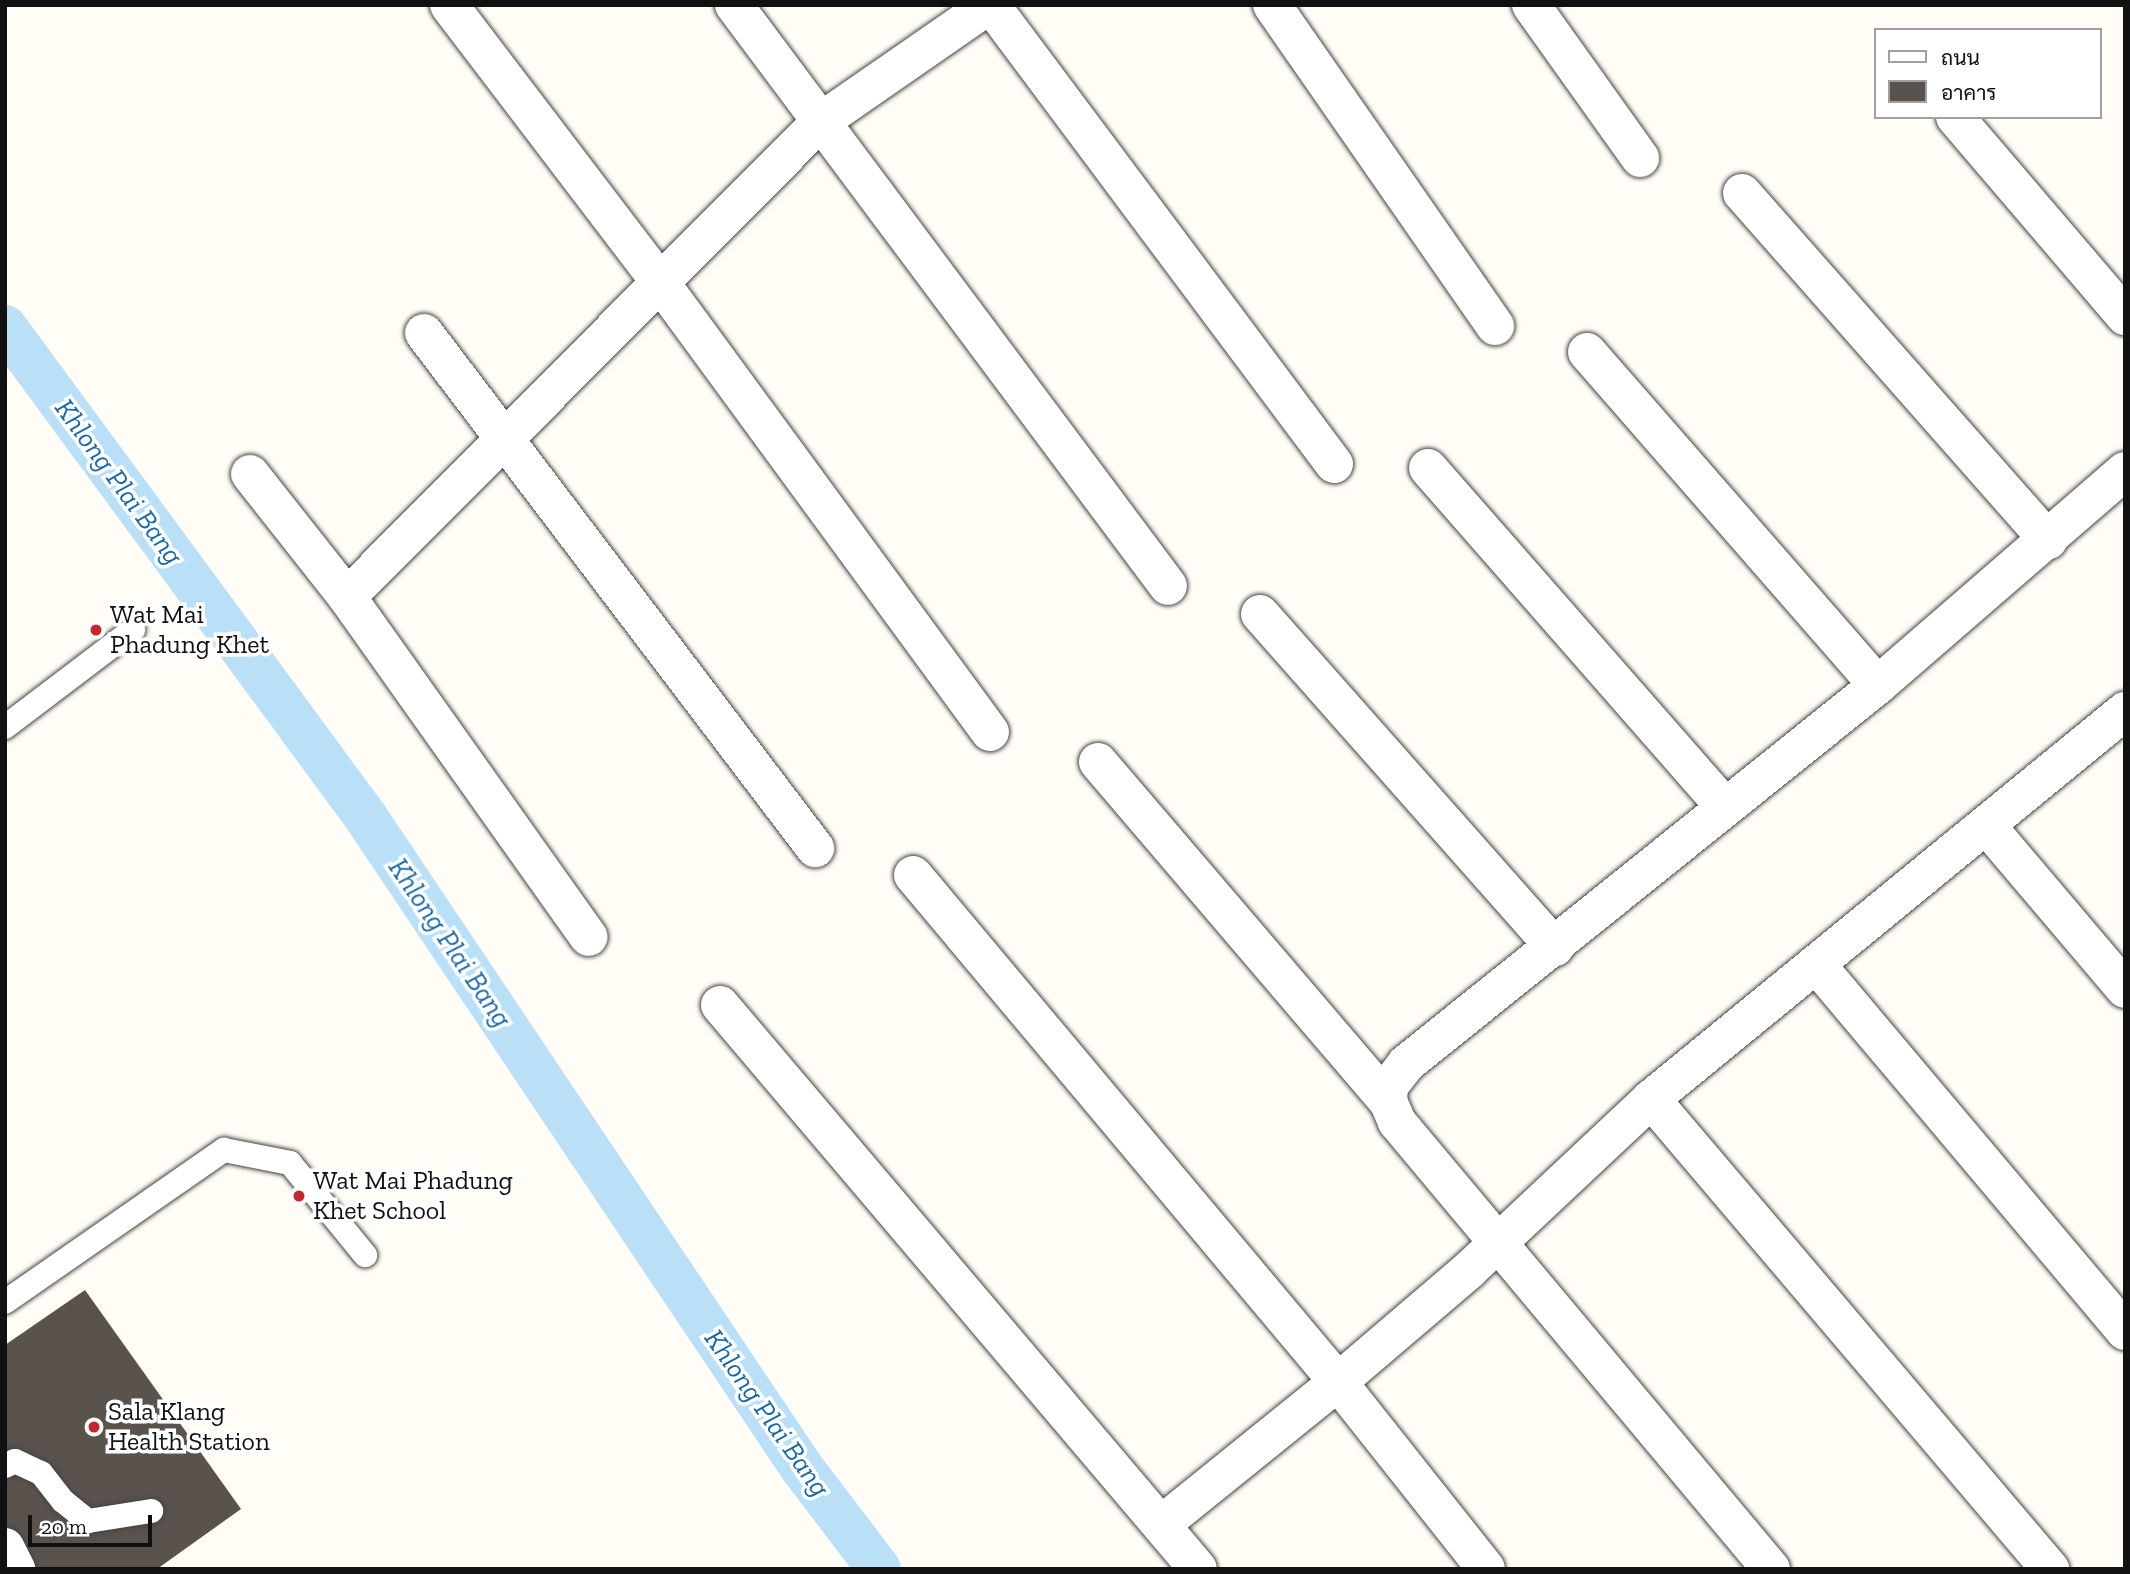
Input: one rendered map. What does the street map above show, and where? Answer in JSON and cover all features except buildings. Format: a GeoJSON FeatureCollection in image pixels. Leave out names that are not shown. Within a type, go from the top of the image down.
{"type":"FeatureCollection","features":[{"type":"Feature","properties":{"kind":"street"},"geometry":{"type":"LineString","coordinates":[[449,5],[660,282],[990,732]]}},
{"type":"Feature","properties":{"kind":"street"},"geometry":{"type":"LineString","coordinates":[[734,5],[1168,586]]}},
{"type":"Feature","properties":{"kind":"street"},"geometry":{"type":"LineString","coordinates":[[347,597],[820,122],[990,5],[1334,464]]}},
{"type":"Feature","properties":{"kind":"street"},"geometry":{"type":"LineString","coordinates":[[1272,5],[1495,326]]}},
{"type":"Feature","properties":{"kind":"street"},"geometry":{"type":"LineString","coordinates":[[1531,5],[1640,159]]}},
{"type":"Feature","properties":{"kind":"street"},"geometry":{"type":"LineString","coordinates":[[1957,119],[2125,316]]}},
{"type":"Feature","properties":{"kind":"street"},"geometry":{"type":"LineString","coordinates":[[1742,193],[2048,540]]}},
{"type":"Feature","properties":{"kind":"street"},"geometry":{"type":"LineString","coordinates":[[424,333],[815,848]]}},
{"type":"Feature","properties":{"kind":"street"},"geometry":{"type":"LineString","coordinates":[[1587,352],[1878,685]]}},
{"type":"Feature","properties":{"kind":"street"},"geometry":{"type":"LineString","coordinates":[[1428,468],[1725,807]]}},
{"type":"Feature","properties":{"kind":"street"},"geometry":{"type":"LineString","coordinates":[[1388,1101],[1389,1086],[1406,1065],[1878,685],[2125,471]]}},
{"type":"Feature","properties":{"kind":"street"},"geometry":{"type":"LineString","coordinates":[[250,474],[347,597],[589,937]]}},
{"type":"Feature","properties":{"kind":"street"},"geometry":{"type":"LineString","coordinates":[[1261,614],[1555,947]]}},
{"type":"Feature","properties":{"kind":"street"},"geometry":{"type":"LineString","coordinates":[[1162,1524],[1338,1382],[1499,1242],[1651,1100],[2125,711]]}},
{"type":"Feature","properties":{"kind":"street"},"geometry":{"type":"LineString","coordinates":[[1098,762],[1388,1101],[1397,1122],[1771,1569]]}},
{"type":"Feature","properties":{"kind":"street"},"geometry":{"type":"LineString","coordinates":[[1986,825],[2125,989]]}},
{"type":"Feature","properties":{"kind":"street"},"geometry":{"type":"LineString","coordinates":[[914,875],[1338,1382],[1486,1569]]}},
{"type":"Feature","properties":{"kind":"street"},"geometry":{"type":"LineString","coordinates":[[1816,964],[2125,1331]]}},
{"type":"Feature","properties":{"kind":"street"},"geometry":{"type":"LineString","coordinates":[[720,1005],[1198,1569]]}},
{"type":"Feature","properties":{"kind":"street"},"geometry":{"type":"LineString","coordinates":[[1651,1100],[2050,1569]]}},
{"type":"Feature","properties":{"kind":"street"},"geometry":{"type":"LineString","coordinates":[[5,1547],[16,1569]]}},
{"type":"Feature","properties":{"kind":"lane"},"geometry":{"type":"LineString","coordinates":[[5,727],[133,630]]}},
{"type":"Feature","properties":{"kind":"lane"},"geometry":{"type":"LineString","coordinates":[[5,1302],[224,1150],[290,1163],[365,1255]]}},
{"type":"Feature","properties":{"kind":"lane"},"geometry":{"type":"LineString","coordinates":[[5,1466],[15,1461],[41,1473],[63,1501],[88,1521],[151,1511]]}},
{"type":"Feature","properties":{"kind":"waterway","name":"Khlong Plai Bang"},"geometry":{"type":"LineString","coordinates":[[5,327],[365,816],[802,1468],[879,1569]]}},
{"type":"Feature","properties":{"kind":"place","name":"Wat Mai Phadung Khet"},"geometry":{"type":"Point","coordinates":[96,630]}},
{"type":"Feature","properties":{"kind":"place","name":"Wat Mai Phadung Khet School"},"geometry":{"type":"Point","coordinates":[299,1196]}},
{"type":"Feature","properties":{"kind":"place","name":"Sala Klang Health Station"},"geometry":{"type":"Point","coordinates":[94,1427]}}]}
